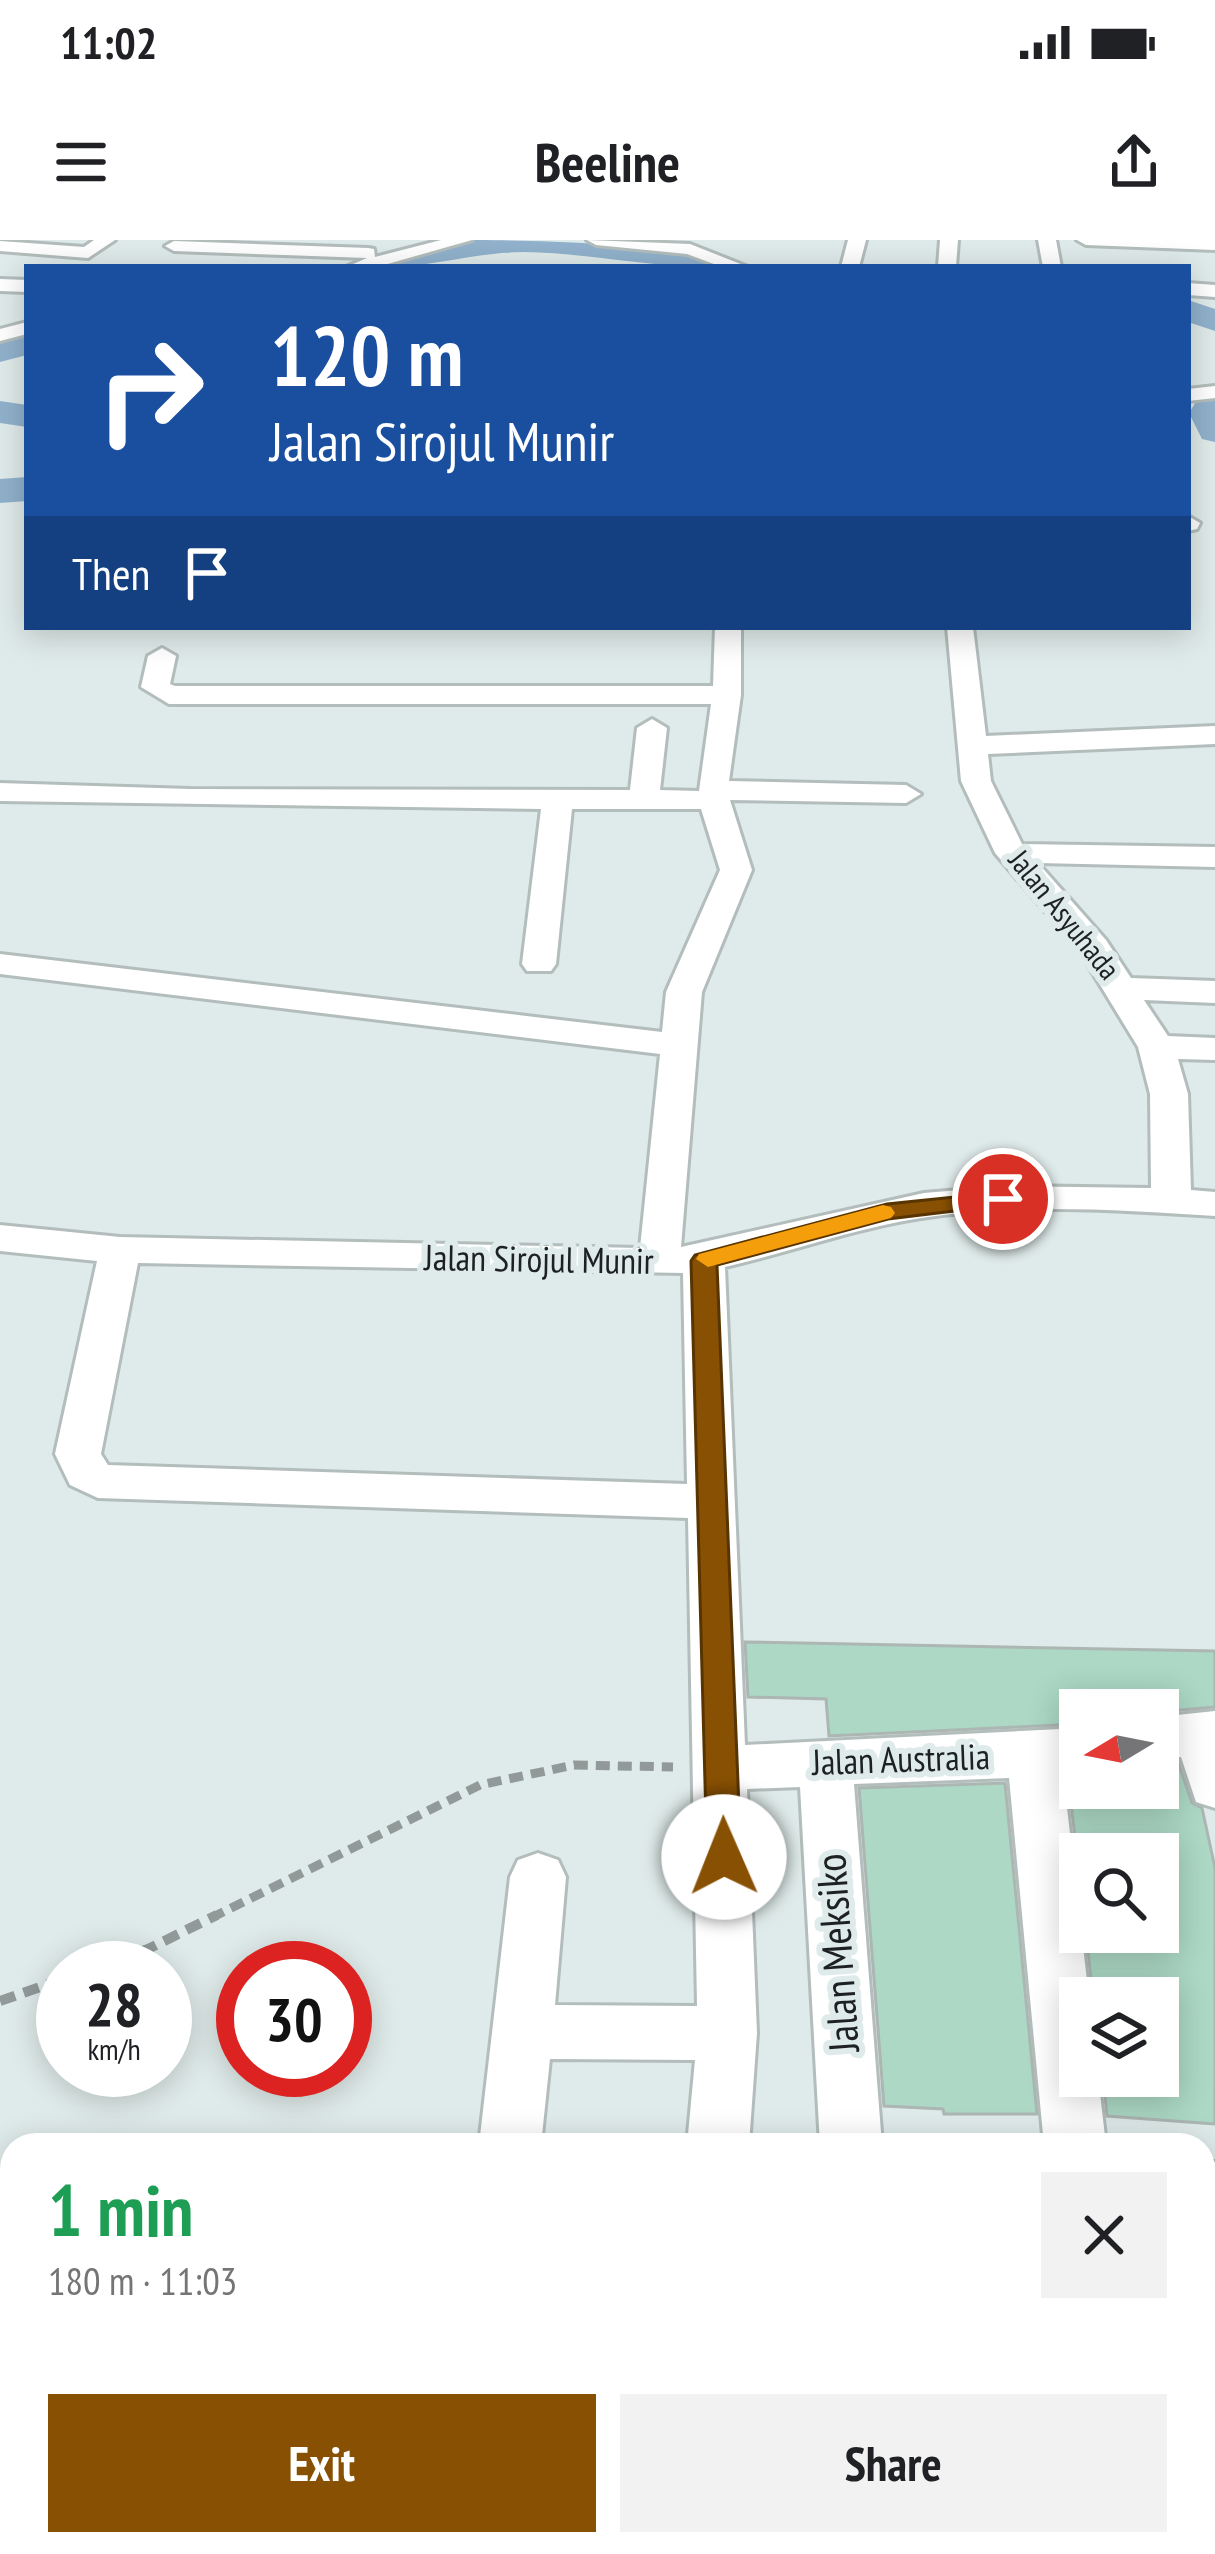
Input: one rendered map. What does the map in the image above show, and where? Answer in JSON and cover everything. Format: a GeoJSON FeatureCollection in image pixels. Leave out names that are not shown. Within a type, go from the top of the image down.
{"type":"FeatureCollection","features":[{"type":"Feature","properties":{"kind":"street"},"geometry":{"type":"LineString","coordinates":[[0,246],[88,253],[106,240]]}},
{"type":"Feature","properties":{"kind":"street"},"geometry":{"type":"LineString","coordinates":[[172,248],[363,257],[463,240]]}},
{"type":"Feature","properties":{"kind":"street"},"geometry":{"type":"LineString","coordinates":[[596,240],[672,243],[733,264]]}},
{"type":"Feature","properties":{"kind":"street"},"geometry":{"type":"LineString","coordinates":[[1086,240],[1215,245]]}},
{"type":"Feature","properties":{"kind":"street"},"geometry":{"type":"LineString","coordinates":[[0,281],[31,251]]}},
{"type":"Feature","properties":{"kind":"street"},"geometry":{"type":"LineString","coordinates":[[719,2133],[727,2033],[722,1768],[709,1502],[681,1262],[678,1045],[684,992],[736,870],[714,795],[727,695],[728,630]]}},
{"type":"Feature","properties":{"kind":"street","name":"Jalan Asyuhada"},"geometry":{"type":"LineString","coordinates":[[960,630],[976,781],[1011,853],[1094,947],[1156,1046],[1168,1094],[1171,1201]]}},
{"type":"Feature","properties":{"kind":"street"},"geometry":{"type":"LineString","coordinates":[[162,656],[155,687],[169,695],[727,695]]}},
{"type":"Feature","properties":{"kind":"street"},"geometry":{"type":"LineString","coordinates":[[644,799],[652,728]]}},
{"type":"Feature","properties":{"kind":"street"},"geometry":{"type":"LineString","coordinates":[[973,746],[1215,735]]}},
{"type":"Feature","properties":{"kind":"street"},"geometry":{"type":"LineString","coordinates":[[0,792],[190,798],[558,799],[906,794]]}},
{"type":"Feature","properties":{"kind":"street"},"geometry":{"type":"LineString","coordinates":[[539,964],[558,799]]}},
{"type":"Feature","properties":{"kind":"street"},"geometry":{"type":"LineString","coordinates":[[1011,853],[1215,857]]}},
{"type":"Feature","properties":{"kind":"street"},"geometry":{"type":"LineString","coordinates":[[0,964],[678,1045]]}},
{"type":"Feature","properties":{"kind":"street"},"geometry":{"type":"LineString","coordinates":[[1122,988],[1215,992]]}},
{"type":"Feature","properties":{"kind":"street"},"geometry":{"type":"LineString","coordinates":[[1156,1046],[1215,1049]]}},
{"type":"Feature","properties":{"kind":"street","name":"Jalan Sirojul Munir"},"geometry":{"type":"LineString","coordinates":[[0,1238],[121,1250],[681,1262],[887,1212],[1003,1199],[1215,1204]]}},
{"type":"Feature","properties":{"kind":"street"},"geometry":{"type":"LineString","coordinates":[[121,1250],[78,1454],[87,1473],[98,1481],[709,1502]]}},
{"type":"Feature","properties":{"kind":"street"},"geometry":{"type":"LineString","coordinates":[[1192,1734],[1215,1786]]}},
{"type":"Feature","properties":{"kind":"street"},"geometry":{"type":"LineString","coordinates":[[1057,1752],[1074,2133]]}},
{"type":"Feature","properties":{"kind":"street","name":"Jalan Australia"},"geometry":{"type":"LineString","coordinates":[[722,1768],[1057,1752]]}},
{"type":"Feature","properties":{"kind":"street","name":"Jalan Meksiko"},"geometry":{"type":"LineString","coordinates":[[825,1761],[850,2133]]}},
{"type":"Feature","properties":{"kind":"street"},"geometry":{"type":"LineString","coordinates":[[511,2133],[538,1877]]}},
{"type":"Feature","properties":{"kind":"street"},"geometry":{"type":"LineString","coordinates":[[524,2032],[727,2033]]}},
{"type":"Feature","properties":{"kind":"path"},"geometry":{"type":"LineString","coordinates":[[164,1941],[480,1785],[574,1765],[722,1768]]}},
{"type":"Feature","properties":{"kind":"path"},"geometry":{"type":"LineString","coordinates":[[0,2001],[36,1988]]}},
{"type":"Feature","properties":{"kind":"building"},"geometry":{"type":"Polygon","coordinates":[[[745,1642],[1215,1651],[1215,1707],[1179,1710],[1179,1689],[1059,1689],[1059,1725],[829,1736],[826,1699],[748,1697],[745,1642]]]}},
{"type":"Feature","properties":{"kind":"building"},"geometry":{"type":"Polygon","coordinates":[[[1179,1765],[1192,1803],[1202,1808],[1215,1868],[1215,2124],[1107,2116],[1105,2097],[1179,2097],[1179,1977],[1091,1977],[1088,1953],[1179,1953],[1179,1833],[1074,1833],[1072,1809],[1179,1809],[1179,1765]]]}},
{"type":"Feature","properties":{"kind":"building"},"geometry":{"type":"Polygon","coordinates":[[[1005,1783],[1037,2114],[944,2114],[943,2109],[884,2106],[859,1788],[1005,1783]]]}},
{"type":"Feature","properties":{"kind":"waterway"},"geometry":{"type":"LineString","coordinates":[[409,264],[464,247],[522,243],[620,249],[687,264]]}},
{"type":"Feature","properties":{"kind":"waterway"},"geometry":{"type":"LineString","coordinates":[[1191,311],[1215,321]]}},
{"type":"Feature","properties":{"kind":"waterway"},"geometry":{"type":"LineString","coordinates":[[0,352],[24,346]]}},
{"type":"Feature","properties":{"kind":"waterway"},"geometry":{"type":"LineString","coordinates":[[1215,400],[1207,413],[1215,431]]}},
{"type":"Feature","properties":{"kind":"waterway"},"geometry":{"type":"LineString","coordinates":[[0,412],[24,416]]}},
{"type":"Feature","properties":{"kind":"waterway"},"geometry":{"type":"LineString","coordinates":[[0,491],[24,489]]}},
{"type":"Feature","properties":{"kind":"slow traffic"},"geometry":{"type":"LineString","coordinates":[[708,1259],[883,1213]]}},
{"type":"Feature","properties":{"kind":"route"},"geometry":{"type":"LineString","coordinates":[[724,1857],[704,1261],[887,1212],[1003,1199]]}}]}
